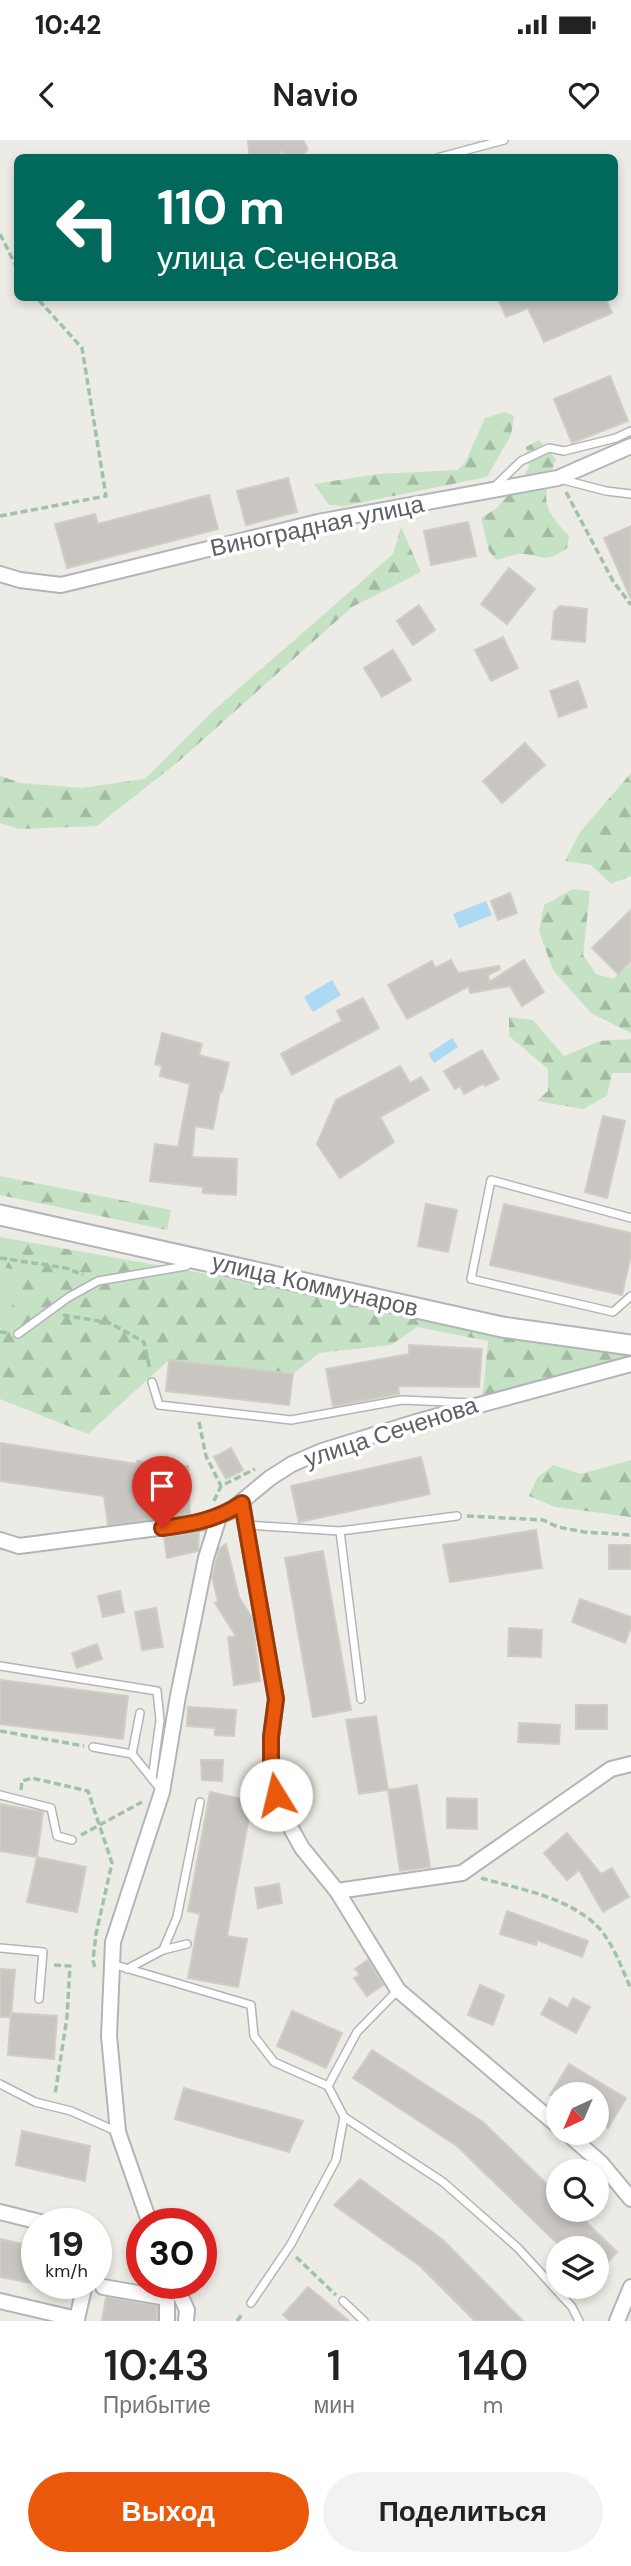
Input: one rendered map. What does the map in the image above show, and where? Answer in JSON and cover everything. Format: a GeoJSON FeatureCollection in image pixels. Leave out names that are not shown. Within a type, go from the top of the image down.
{"type":"FeatureCollection","features":[{"type":"Feature","properties":{"kind":"main road","name":"улица Коммунаров"},"geometry":{"type":"LineString","coordinates":[[0,1215],[502,1327],[631,1345]]}},
{"type":"Feature","properties":{"kind":"street","name":"Виноградная улица"},"geometry":{"type":"LineString","coordinates":[[0,575],[61,585],[318,523],[558,478],[631,446]]}},
{"type":"Feature","properties":{"kind":"street","name":"улица Сеченова"},"geometry":{"type":"LineString","coordinates":[[0,1540],[19,1546],[186,1525],[219,1517],[242,1503],[270,1478],[292,1464],[322,1451],[482,1403],[631,1364]]}},
{"type":"Feature","properties":{"kind":"street"},"geometry":{"type":"LineString","coordinates":[[242,1503],[276,1699],[271,1737],[271,1778],[282,1812],[302,1848],[337,1891],[398,1990],[546,2116]]}},
{"type":"Feature","properties":{"kind":"street"},"geometry":{"type":"LineString","coordinates":[[144,2208],[118,2132],[108,2036],[113,1942],[156,1795],[206,1558],[219,1517]]}},
{"type":"Feature","properties":{"kind":"street"},"geometry":{"type":"LineString","coordinates":[[337,1891],[462,1873],[611,1769],[631,1764]]}},
{"type":"Feature","properties":{"kind":"street"},"geometry":{"type":"LineString","coordinates":[[582,2146],[601,2163],[631,2199]]}},
{"type":"Feature","properties":{"kind":"street"},"geometry":{"type":"LineString","coordinates":[[0,2212],[21,2217]]}},
{"type":"Feature","properties":{"kind":"street"},"geometry":{"type":"LineString","coordinates":[[617,2321],[631,2287]]}},
{"type":"Feature","properties":{"kind":"street"},"geometry":{"type":"LineString","coordinates":[[112,2289],[167,2298],[167,2321]]}},
{"type":"Feature","properties":{"kind":"street"},"geometry":{"type":"LineString","coordinates":[[0,2301],[77,2319],[82,2299]]}},
{"type":"Feature","properties":{"kind":"street"},"geometry":{"type":"LineString","coordinates":[[182,2299],[187,2310],[186,2321]]}},
{"type":"Feature","properties":{"kind":"lane"},"geometry":{"type":"LineString","coordinates":[[452,154],[504,140]]}},
{"type":"Feature","properties":{"kind":"lane"},"geometry":{"type":"LineString","coordinates":[[490,491],[521,461],[549,448],[564,451],[616,438],[631,431]]}},
{"type":"Feature","properties":{"kind":"lane"},"geometry":{"type":"LineString","coordinates":[[558,478],[606,491],[631,494]]}},
{"type":"Feature","properties":{"kind":"lane"},"geometry":{"type":"LineString","coordinates":[[631,1218],[491,1180],[471,1279],[613,1312],[631,1296]]}},
{"type":"Feature","properties":{"kind":"lane"},"geometry":{"type":"LineString","coordinates":[[18,1334],[98,1281],[186,1266],[195,1259]]}},
{"type":"Feature","properties":{"kind":"lane"},"geometry":{"type":"LineString","coordinates":[[152,1382],[159,1405],[291,1420],[402,1399],[482,1403]]}},
{"type":"Feature","properties":{"kind":"lane"},"geometry":{"type":"LineString","coordinates":[[246,1525],[340,1531],[457,1516]]}},
{"type":"Feature","properties":{"kind":"lane"},"geometry":{"type":"LineString","coordinates":[[340,1531],[361,1699]]}},
{"type":"Feature","properties":{"kind":"lane"},"geometry":{"type":"LineString","coordinates":[[0,1666],[157,1691],[160,1720],[152,1779],[156,1795]]}},
{"type":"Feature","properties":{"kind":"lane"},"geometry":{"type":"LineString","coordinates":[[132,1754],[141,1713]]}},
{"type":"Feature","properties":{"kind":"lane"},"geometry":{"type":"LineString","coordinates":[[93,1747],[132,1754],[152,1779]]}},
{"type":"Feature","properties":{"kind":"lane"},"geometry":{"type":"LineString","coordinates":[[0,1795],[51,1808],[57,1836],[72,1840]]}},
{"type":"Feature","properties":{"kind":"lane"},"geometry":{"type":"LineString","coordinates":[[163,1950],[177,1917],[200,1802]]}},
{"type":"Feature","properties":{"kind":"lane"},"geometry":{"type":"LineString","coordinates":[[127,1969],[163,1950],[187,1944]]}},
{"type":"Feature","properties":{"kind":"lane"},"geometry":{"type":"LineString","coordinates":[[0,1948],[43,1952],[39,1998]]}},
{"type":"Feature","properties":{"kind":"lane"},"geometry":{"type":"LineString","coordinates":[[112,1964],[251,2005],[254,2036],[274,2062],[328,2086],[344,2117],[443,2182],[518,2248],[572,2307],[579,2321]]}},
{"type":"Feature","properties":{"kind":"lane"},"geometry":{"type":"LineString","coordinates":[[328,2086],[357,2032],[398,1990]]}},
{"type":"Feature","properties":{"kind":"lane"},"geometry":{"type":"LineString","coordinates":[[0,2084],[36,2102],[71,2111],[118,2132]]}},
{"type":"Feature","properties":{"kind":"lane"},"geometry":{"type":"LineString","coordinates":[[251,2303],[287,2249],[336,2160],[344,2117]]}},
{"type":"Feature","properties":{"kind":"lane"},"geometry":{"type":"LineString","coordinates":[[343,2301],[364,2321]]}},
{"type":"Feature","properties":{"kind":"path"},"geometry":{"type":"LineString","coordinates":[[0,234],[14,262]]}},
{"type":"Feature","properties":{"kind":"path"},"geometry":{"type":"LineString","coordinates":[[0,516],[106,496],[82,348],[40,301]]}},
{"type":"Feature","properties":{"kind":"path"},"geometry":{"type":"LineString","coordinates":[[558,478],[612,581],[631,605]]}},
{"type":"Feature","properties":{"kind":"path"},"geometry":{"type":"LineString","coordinates":[[0,1258],[66,1268],[98,1281]]}},
{"type":"Feature","properties":{"kind":"path"},"geometry":{"type":"LineString","coordinates":[[48,1312],[110,1324],[144,1342],[152,1382]]}},
{"type":"Feature","properties":{"kind":"path"},"geometry":{"type":"LineString","coordinates":[[197,1409],[206,1456],[221,1486]]}},
{"type":"Feature","properties":{"kind":"path"},"geometry":{"type":"LineString","coordinates":[[457,1516],[543,1520],[558,1527],[584,1532],[631,1535]]}},
{"type":"Feature","properties":{"kind":"path"},"geometry":{"type":"LineString","coordinates":[[0,1731],[93,1747]]}},
{"type":"Feature","properties":{"kind":"path"},"geometry":{"type":"LineString","coordinates":[[19,1800],[22,1781],[32,1778],[88,1791],[112,1863],[96,1934],[93,1960],[95,1971]]}},
{"type":"Feature","properties":{"kind":"path"},"geometry":{"type":"LineString","coordinates":[[72,1840],[156,1795]]}},
{"type":"Feature","properties":{"kind":"path"},"geometry":{"type":"LineString","coordinates":[[462,1873],[538,1895],[576,1910],[598,1927],[631,1989]]}},
{"type":"Feature","properties":{"kind":"path"},"geometry":{"type":"LineString","coordinates":[[42,1963],[71,1966],[66,2029],[53,2106]]}},
{"type":"Feature","properties":{"kind":"path"},"geometry":{"type":"LineString","coordinates":[[287,2249],[343,2301]]}},
{"type":"Feature","properties":{"kind":"green space"},"geometry":{"type":"Polygon","coordinates":[[[505,412],[514,416],[511,435],[487,477],[344,506],[329,505],[314,484],[378,474],[457,470],[465,463],[485,418],[505,412]]]}},
{"type":"Feature","properties":{"kind":"green space"},"geometry":{"type":"Polygon","coordinates":[[[539,440],[556,459],[546,500],[552,516],[569,536],[567,548],[550,557],[521,554],[496,560],[489,551],[481,518],[497,508],[525,474],[529,467],[526,447],[539,440]]]}},
{"type":"Feature","properties":{"kind":"green space"},"geometry":{"type":"Polygon","coordinates":[[[401,527],[421,572],[352,607],[179,761],[97,826],[19,829],[0,823],[0,776],[21,783],[81,788],[145,779],[213,711],[393,554],[401,527]]]}},
{"type":"Feature","properties":{"kind":"green space"},"geometry":{"type":"Polygon","coordinates":[[[631,773],[631,876],[611,884],[591,865],[565,861],[580,832],[631,773]]]}},
{"type":"Feature","properties":{"kind":"green space"},"geometry":{"type":"Polygon","coordinates":[[[573,889],[590,891],[583,955],[596,974],[613,979],[631,964],[631,1033],[591,1013],[553,970],[539,931],[544,905],[573,889]]]}},
{"type":"Feature","properties":{"kind":"green space"},"geometry":{"type":"Polygon","coordinates":[[[509,1017],[533,1020],[564,1056],[600,1041],[631,1039],[631,1073],[612,1073],[607,1096],[583,1109],[537,1101],[548,1091],[548,1069],[509,1036],[509,1017]]]}},
{"type":"Feature","properties":{"kind":"green space"},"geometry":{"type":"Polygon","coordinates":[[[0,1176],[171,1210],[167,1230],[0,1195],[0,1176]]]}},
{"type":"Feature","properties":{"kind":"green space"},"geometry":{"type":"Polygon","coordinates":[[[0,1237],[502,1327],[631,1345],[631,1364],[482,1403],[488,1341],[417,1327],[391,1345],[319,1353],[293,1374],[169,1360],[88,1434],[0,1399],[0,1237]]]}},
{"type":"Feature","properties":{"kind":"green space"},"geometry":{"type":"Polygon","coordinates":[[[0,1267],[17,1270],[10,1322],[0,1321],[0,1267]]]}},
{"type":"Feature","properties":{"kind":"green space"},"geometry":{"type":"Polygon","coordinates":[[[631,1460],[631,1517],[555,1507],[529,1496],[537,1478],[553,1465],[581,1474],[631,1460]]]}},
{"type":"Feature","properties":{"kind":"water"},"geometry":{"type":"Polygon","coordinates":[[[486,901],[492,915],[459,928],[453,914],[486,901]]]}},
{"type":"Feature","properties":{"kind":"water"},"geometry":{"type":"Polygon","coordinates":[[[332,980],[341,995],[313,1012],[304,997],[332,980]]]}},
{"type":"Feature","properties":{"kind":"water"},"geometry":{"type":"Polygon","coordinates":[[[452,1038],[458,1047],[434,1063],[428,1054],[452,1038]]]}},
{"type":"Feature","properties":{"kind":"building"},"geometry":{"type":"Polygon","coordinates":[[[248,140],[303,140],[308,149],[304,154],[285,154],[282,151],[279,154],[249,153],[248,140]]]}},
{"type":"Feature","properties":{"kind":"building"},"geometry":{"type":"Polygon","coordinates":[[[499,301],[606,301],[612,313],[544,342],[528,308],[506,317],[499,301]]]}},
{"type":"Feature","properties":{"kind":"building"},"geometry":{"type":"Polygon","coordinates":[[[610,376],[628,421],[572,443],[554,399],[610,376]]]}},
{"type":"Feature","properties":{"kind":"building"},"geometry":{"type":"Polygon","coordinates":[[[288,478],[297,512],[246,525],[237,491],[288,478]]]}},
{"type":"Feature","properties":{"kind":"building"},"geometry":{"type":"Polygon","coordinates":[[[209,495],[218,529],[67,568],[55,524],[95,514],[98,524],[209,495]]]}},
{"type":"Feature","properties":{"kind":"building"},"geometry":{"type":"Polygon","coordinates":[[[468,522],[476,556],[431,565],[424,531],[468,522]]]}},
{"type":"Feature","properties":{"kind":"building"},"geometry":{"type":"Polygon","coordinates":[[[631,526],[631,599],[604,538],[631,526]]]}},
{"type":"Feature","properties":{"kind":"building"},"geometry":{"type":"Polygon","coordinates":[[[509,568],[535,589],[507,624],[481,604],[509,568]]]}},
{"type":"Feature","properties":{"kind":"building"},"geometry":{"type":"Polygon","coordinates":[[[419,605],[435,630],[413,645],[397,621],[419,605]]]}},
{"type":"Feature","properties":{"kind":"building"},"geometry":{"type":"Polygon","coordinates":[[[560,606],[587,609],[585,642],[552,639],[554,612],[560,606]]]}},
{"type":"Feature","properties":{"kind":"building"},"geometry":{"type":"Polygon","coordinates":[[[503,637],[518,668],[491,681],[475,650],[503,637]]]}},
{"type":"Feature","properties":{"kind":"building"},"geometry":{"type":"Polygon","coordinates":[[[393,650],[411,680],[382,697],[364,668],[393,650]]]}},
{"type":"Feature","properties":{"kind":"building"},"geometry":{"type":"Polygon","coordinates":[[[578,681],[587,707],[559,717],[550,691],[578,681]]]}},
{"type":"Feature","properties":{"kind":"building"},"geometry":{"type":"Polygon","coordinates":[[[525,743],[545,765],[502,803],[483,781],[525,743]]]}},
{"type":"Feature","properties":{"kind":"building"},"geometry":{"type":"Polygon","coordinates":[[[510,893],[517,913],[498,920],[491,901],[510,893]]]}},
{"type":"Feature","properties":{"kind":"building"},"geometry":{"type":"Polygon","coordinates":[[[631,910],[631,961],[618,974],[592,948],[631,910]]]}},
{"type":"Feature","properties":{"kind":"building"},"geometry":{"type":"Polygon","coordinates":[[[451,960],[458,973],[499,966],[500,969],[488,975],[489,982],[524,960],[544,992],[522,1006],[510,986],[470,993],[469,986],[407,1019],[388,985],[432,961],[435,968],[451,960]]]}},
{"type":"Feature","properties":{"kind":"building"},"geometry":{"type":"Polygon","coordinates":[[[363,998],[379,1028],[292,1075],[281,1054],[342,1021],[337,1011],[363,998]]]}},
{"type":"Feature","properties":{"kind":"building"},"geometry":{"type":"Polygon","coordinates":[[[162,1033],[202,1044],[199,1055],[229,1063],[222,1092],[220,1091],[213,1129],[195,1126],[192,1157],[237,1159],[236,1195],[203,1193],[203,1187],[150,1181],[155,1144],[178,1147],[190,1084],[160,1076],[162,1066],[155,1064],[162,1033]]]}},
{"type":"Feature","properties":{"kind":"building"},"geometry":{"type":"Polygon","coordinates":[[[482,1050],[499,1079],[485,1086],[484,1083],[464,1094],[460,1086],[455,1089],[444,1071],[482,1050]]]}},
{"type":"Feature","properties":{"kind":"building"},"geometry":{"type":"Polygon","coordinates":[[[400,1066],[410,1083],[421,1077],[429,1090],[380,1117],[394,1142],[340,1178],[317,1144],[336,1100],[400,1066]]]}},
{"type":"Feature","properties":{"kind":"building"},"geometry":{"type":"Polygon","coordinates":[[[603,1116],[625,1121],[607,1198],[585,1192],[603,1116]]]}},
{"type":"Feature","properties":{"kind":"building"},"geometry":{"type":"Polygon","coordinates":[[[426,1204],[457,1210],[448,1252],[418,1246],[426,1204]]]}},
{"type":"Feature","properties":{"kind":"building"},"geometry":{"type":"Polygon","coordinates":[[[504,1204],[631,1233],[631,1254],[622,1295],[490,1265],[504,1204]]]}},
{"type":"Feature","properties":{"kind":"building"},"geometry":{"type":"Polygon","coordinates":[[[409,1345],[482,1349],[479,1387],[398,1386],[399,1394],[333,1406],[326,1369],[409,1354],[409,1345]]]}},
{"type":"Feature","properties":{"kind":"building"},"geometry":{"type":"Polygon","coordinates":[[[169,1360],[293,1374],[289,1405],[166,1391],[169,1360]]]}},
{"type":"Feature","properties":{"kind":"building"},"geometry":{"type":"Polygon","coordinates":[[[0,1443],[137,1464],[137,1461],[174,1467],[188,1466],[190,1514],[108,1525],[104,1496],[0,1481],[0,1443]]]}},
{"type":"Feature","properties":{"kind":"building"},"geometry":{"type":"Polygon","coordinates":[[[231,1448],[243,1470],[226,1479],[214,1457],[231,1448]]]}},
{"type":"Feature","properties":{"kind":"building"},"geometry":{"type":"Polygon","coordinates":[[[421,1457],[430,1494],[299,1522],[291,1486],[421,1457]]]}},
{"type":"Feature","properties":{"kind":"building"},"geometry":{"type":"Polygon","coordinates":[[[536,1530],[542,1568],[450,1582],[443,1545],[536,1530]]]}},
{"type":"Feature","properties":{"kind":"building"},"geometry":{"type":"Polygon","coordinates":[[[199,1532],[198,1551],[167,1558],[164,1537],[199,1532]]]}},
{"type":"Feature","properties":{"kind":"building"},"geometry":{"type":"Polygon","coordinates":[[[226,1544],[239,1597],[252,1618],[260,1681],[234,1685],[228,1637],[236,1636],[215,1603],[218,1601],[212,1577],[219,1549],[226,1544]]]}},
{"type":"Feature","properties":{"kind":"building"},"geometry":{"type":"Polygon","coordinates":[[[609,1545],[631,1545],[631,1569],[609,1569],[609,1545]]]}},
{"type":"Feature","properties":{"kind":"building"},"geometry":{"type":"Polygon","coordinates":[[[323,1551],[351,1710],[313,1717],[285,1558],[323,1551]]]}},
{"type":"Feature","properties":{"kind":"building"},"geometry":{"type":"Polygon","coordinates":[[[120,1591],[124,1612],[103,1617],[98,1596],[120,1591]]]}},
{"type":"Feature","properties":{"kind":"building"},"geometry":{"type":"Polygon","coordinates":[[[580,1599],[631,1617],[631,1627],[625,1643],[572,1622],[580,1599]]]}},
{"type":"Feature","properties":{"kind":"building"},"geometry":{"type":"Polygon","coordinates":[[[156,1608],[163,1647],[142,1650],[135,1612],[156,1608]]]}},
{"type":"Feature","properties":{"kind":"building"},"geometry":{"type":"Polygon","coordinates":[[[509,1628],[542,1630],[541,1657],[508,1656],[509,1628]]]}},
{"type":"Feature","properties":{"kind":"building"},"geometry":{"type":"Polygon","coordinates":[[[97,1644],[102,1659],[77,1668],[72,1653],[97,1644]]]}},
{"type":"Feature","properties":{"kind":"building"},"geometry":{"type":"Polygon","coordinates":[[[0,1680],[128,1696],[123,1739],[0,1724],[0,1680]]]}},
{"type":"Feature","properties":{"kind":"building"},"geometry":{"type":"Polygon","coordinates":[[[576,1705],[607,1705],[607,1729],[576,1729],[576,1705]]]}},
{"type":"Feature","properties":{"kind":"building"},"geometry":{"type":"Polygon","coordinates":[[[188,1707],[236,1710],[234,1736],[215,1735],[215,1728],[187,1726],[188,1707]]]}},
{"type":"Feature","properties":{"kind":"building"},"geometry":{"type":"Polygon","coordinates":[[[376,1716],[388,1790],[359,1794],[346,1720],[376,1716]]]}},
{"type":"Feature","properties":{"kind":"building"},"geometry":{"type":"Polygon","coordinates":[[[519,1723],[560,1725],[559,1744],[518,1742],[519,1723]]]}},
{"type":"Feature","properties":{"kind":"building"},"geometry":{"type":"Polygon","coordinates":[[[201,1760],[223,1760],[222,1781],[202,1780],[201,1760]]]}},
{"type":"Feature","properties":{"kind":"building"},"geometry":{"type":"Polygon","coordinates":[[[417,1785],[430,1867],[400,1871],[388,1790],[417,1785]]]}},
{"type":"Feature","properties":{"kind":"building"},"geometry":{"type":"Polygon","coordinates":[[[210,1792],[252,1801],[227,1936],[247,1939],[238,1987],[188,1978],[200,1914],[188,1911],[210,1792]]]}},
{"type":"Feature","properties":{"kind":"building"},"geometry":{"type":"Polygon","coordinates":[[[447,1798],[477,1799],[477,1829],[447,1828],[447,1798]]]}},
{"type":"Feature","properties":{"kind":"building"},"geometry":{"type":"Polygon","coordinates":[[[0,1804],[43,1812],[37,1857],[0,1851],[0,1804]]]}},
{"type":"Feature","properties":{"kind":"building"},"geometry":{"type":"Polygon","coordinates":[[[567,1833],[601,1874],[612,1868],[629,1897],[603,1912],[579,1870],[567,1880],[544,1853],[567,1833]]]}},
{"type":"Feature","properties":{"kind":"building"},"geometry":{"type":"Polygon","coordinates":[[[37,1857],[86,1867],[77,1912],[27,1902],[37,1857]]]}},
{"type":"Feature","properties":{"kind":"building"},"geometry":{"type":"Polygon","coordinates":[[[279,1884],[282,1903],[258,1908],[255,1888],[279,1884]]]}},
{"type":"Feature","properties":{"kind":"building"},"geometry":{"type":"Polygon","coordinates":[[[507,1911],[588,1941],[582,1957],[537,1940],[536,1945],[500,1934],[507,1911]]]}},
{"type":"Feature","properties":{"kind":"building"},"geometry":{"type":"Polygon","coordinates":[[[368,1960],[383,1985],[367,1996],[354,1978],[360,1975],[355,1969],[368,1960]]]}},
{"type":"Feature","properties":{"kind":"building"},"geometry":{"type":"Polygon","coordinates":[[[0,1969],[15,1970],[11,2017],[0,2017],[0,1969]]]}},
{"type":"Feature","properties":{"kind":"building"},"geometry":{"type":"Polygon","coordinates":[[[480,1985],[504,1995],[493,2025],[468,2015],[480,1985]]]}},
{"type":"Feature","properties":{"kind":"building"},"geometry":{"type":"Polygon","coordinates":[[[550,1998],[568,2008],[573,1998],[590,2007],[576,2033],[541,2014],[550,1998]]]}},
{"type":"Feature","properties":{"kind":"building"},"geometry":{"type":"Polygon","coordinates":[[[292,2011],[342,2033],[326,2068],[277,2046],[292,2011]]]}},
{"type":"Feature","properties":{"kind":"building"},"geometry":{"type":"Polygon","coordinates":[[[11,2013],[57,2016],[54,2059],[8,2055],[11,2013]]]}},
{"type":"Feature","properties":{"kind":"building"},"geometry":{"type":"Polygon","coordinates":[[[372,2050],[483,2122],[546,2183],[546,2222],[586,2222],[601,2236],[550,2236],[457,2146],[353,2078],[372,2050]]]}},
{"type":"Feature","properties":{"kind":"building"},"geometry":{"type":"Polygon","coordinates":[[[569,2064],[599,2082],[558,2082],[569,2064]]]}},
{"type":"Feature","properties":{"kind":"building"},"geometry":{"type":"Polygon","coordinates":[[[184,2088],[303,2121],[289,2152],[175,2119],[184,2088]]]}},
{"type":"Feature","properties":{"kind":"building"},"geometry":{"type":"Polygon","coordinates":[[[609,2088],[626,2098],[609,2126],[609,2088]]]}},
{"type":"Feature","properties":{"kind":"building"},"geometry":{"type":"Polygon","coordinates":[[[22,2131],[90,2146],[85,2181],[16,2165],[22,2131]]]}},
{"type":"Feature","properties":{"kind":"building"},"geometry":{"type":"Polygon","coordinates":[[[360,2179],[443,2240],[523,2321],[475,2321],[420,2266],[334,2205],[360,2179]]]}},
{"type":"Feature","properties":{"kind":"building"},"geometry":{"type":"Polygon","coordinates":[[[0,2239],[21,2244],[21,2281],[0,2277],[0,2239]]]}},
{"type":"Feature","properties":{"kind":"building"},"geometry":{"type":"Polygon","coordinates":[[[609,2244],[617,2252],[609,2261],[609,2244]]]}},
{"type":"Feature","properties":{"kind":"building"},"geometry":{"type":"Polygon","coordinates":[[[308,2287],[349,2321],[290,2321],[283,2315],[308,2287]]]}},
{"type":"Feature","properties":{"kind":"building"},"geometry":{"type":"Polygon","coordinates":[[[106,2299],[157,2306],[157,2321],[102,2321],[106,2299]]]}},
{"type":"Feature","properties":{"kind":"route"},"geometry":{"type":"LineString","coordinates":[[162,1528],[204,1522],[219,1517],[242,1503],[276,1699],[271,1737],[271,1778],[276,1795]]}}]}
